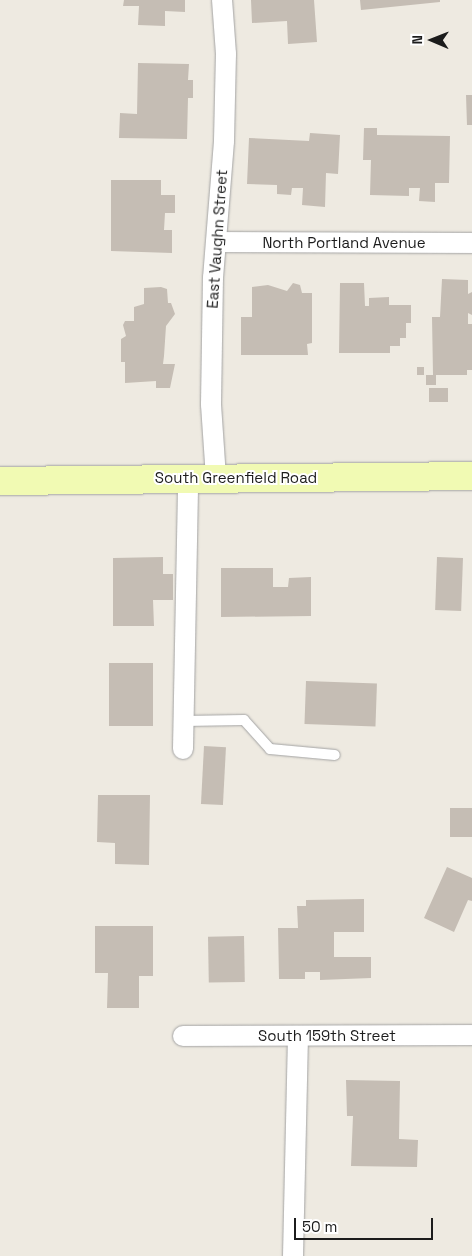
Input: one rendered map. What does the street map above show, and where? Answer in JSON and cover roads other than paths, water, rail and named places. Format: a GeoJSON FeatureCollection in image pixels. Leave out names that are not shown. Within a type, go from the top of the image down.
{"type":"FeatureCollection","features":[{"type":"Feature","properties":{"kind":"main road","name":"South Greenfield Road"},"geometry":{"type":"LineString","coordinates":[[0,481],[472,476]]}},
{"type":"Feature","properties":{"kind":"street","name":"East Vaughn Street"},"geometry":{"type":"LineString","coordinates":[[216,478],[211,404],[226,54],[222,0]]}},
{"type":"Feature","properties":{"kind":"street","name":"North Portland Avenue"},"geometry":{"type":"LineString","coordinates":[[217,242],[472,243]]}},
{"type":"Feature","properties":{"kind":"street"},"geometry":{"type":"LineString","coordinates":[[183,749],[188,479]]}},
{"type":"Feature","properties":{"kind":"street","name":"South 159th Street"},"geometry":{"type":"LineString","coordinates":[[183,1036],[472,1035]]}},
{"type":"Feature","properties":{"kind":"street"},"geometry":{"type":"LineString","coordinates":[[293,1256],[298,1036]]}},
{"type":"Feature","properties":{"kind":"lane"},"geometry":{"type":"LineString","coordinates":[[184,721],[244,720],[270,749],[335,755]]}}]}
